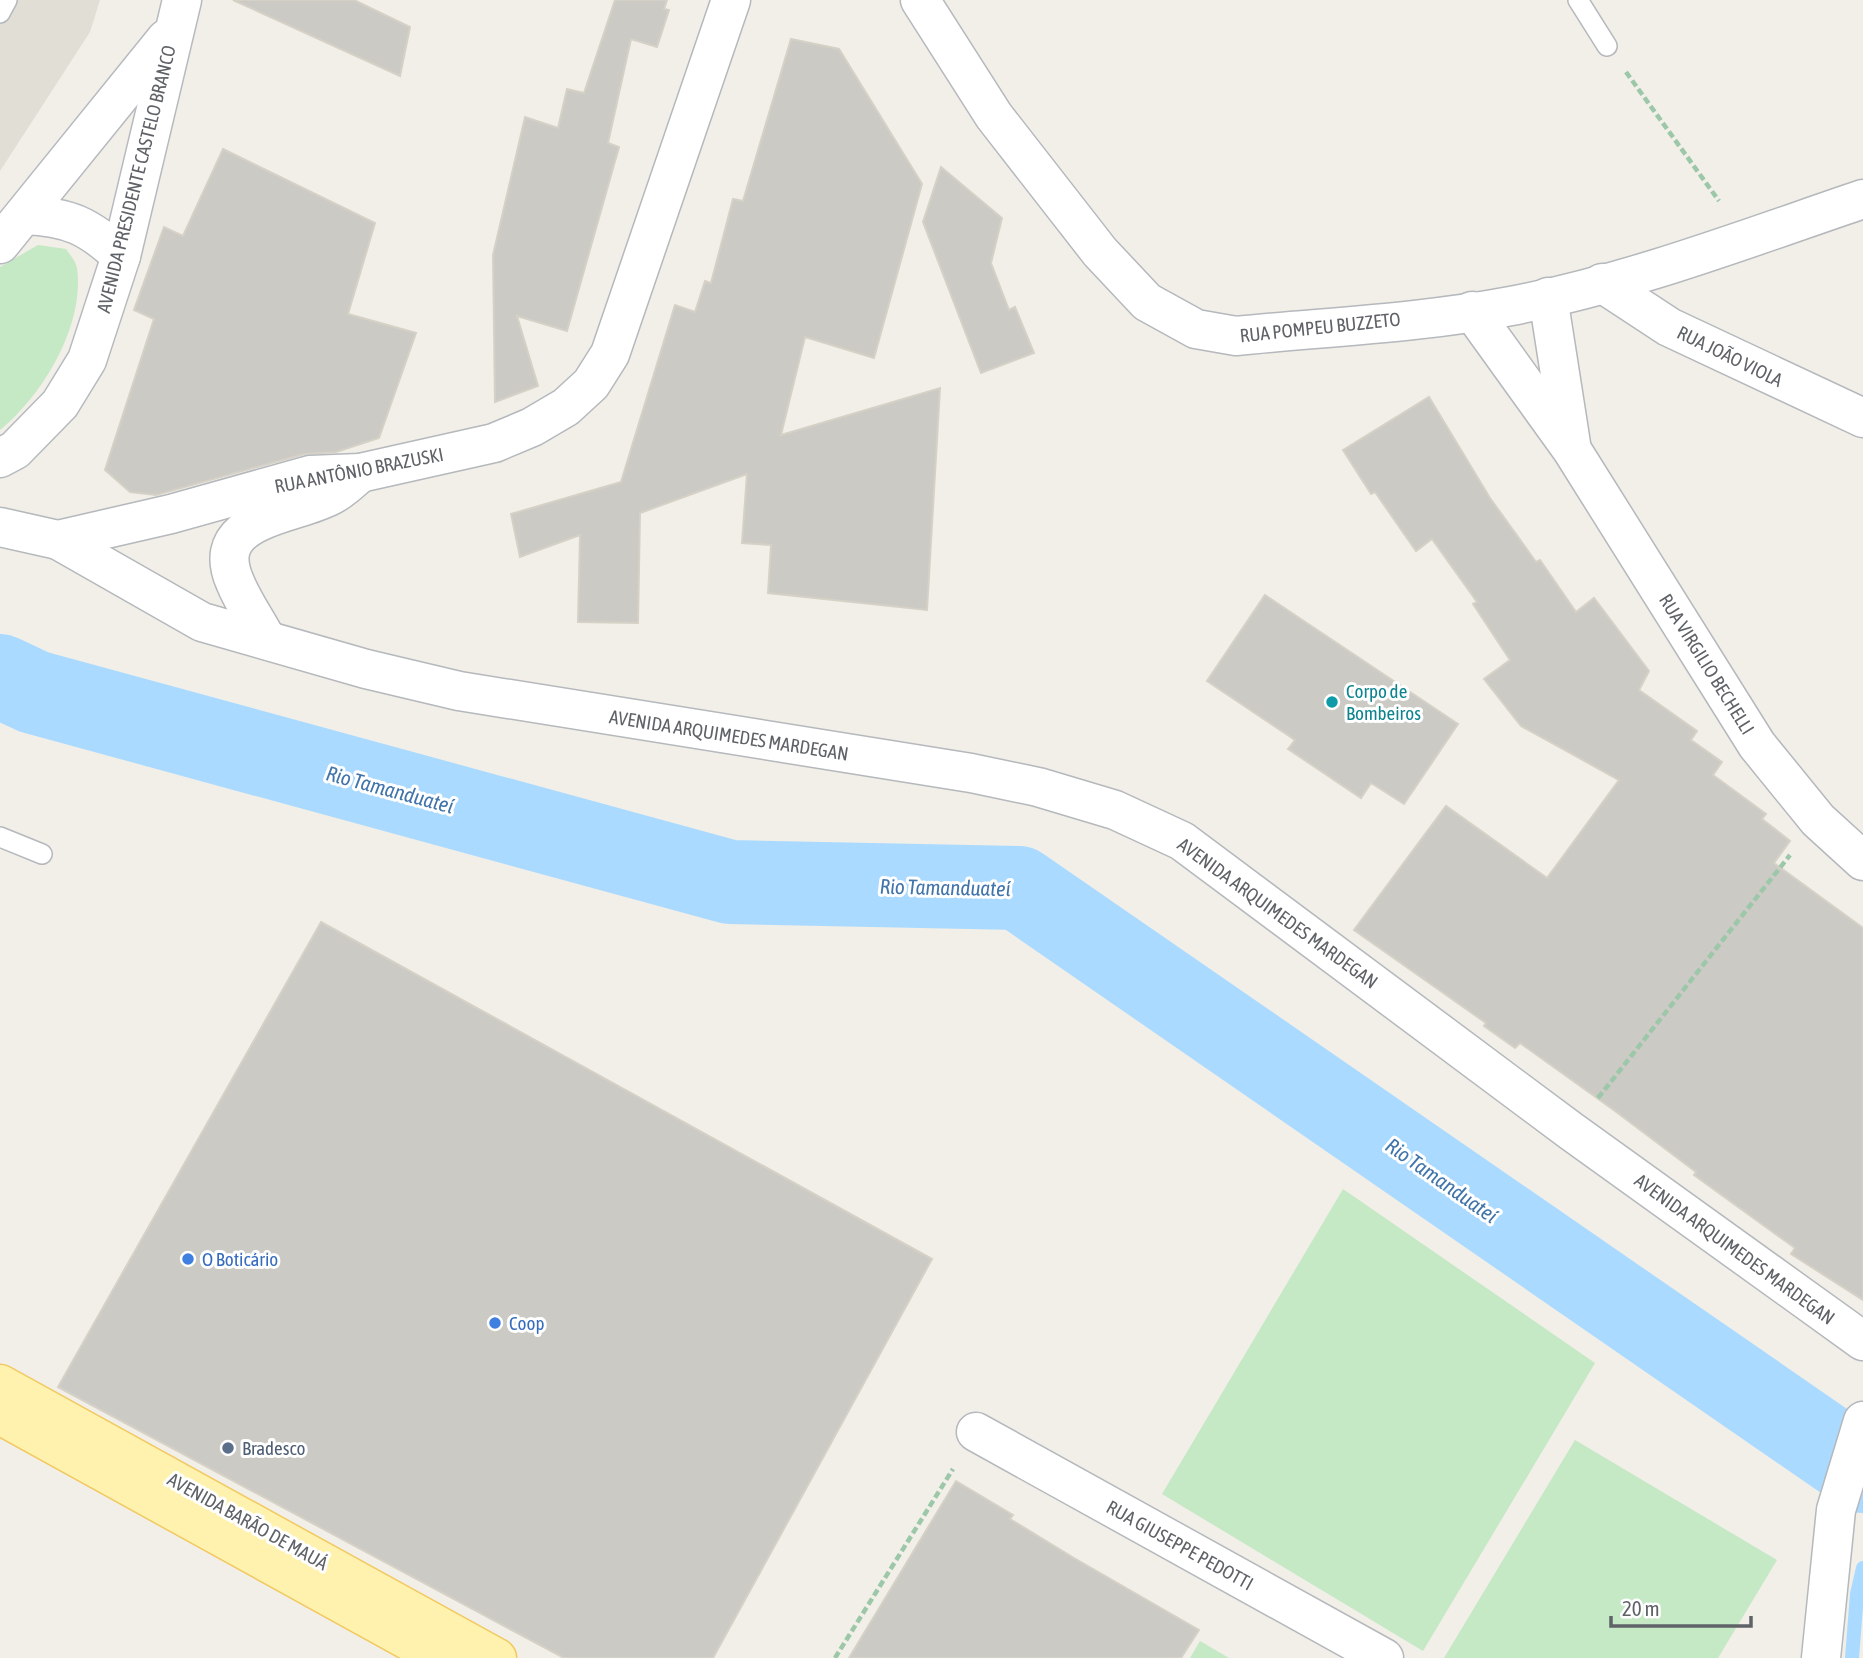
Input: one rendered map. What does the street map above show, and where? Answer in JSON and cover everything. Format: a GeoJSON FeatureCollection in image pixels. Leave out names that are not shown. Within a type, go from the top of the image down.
{"type":"FeatureCollection","features":[{"type":"Feature","properties":{"kind":"main road","name":"AVENIDA BARÃO DE MAUÁ"},"geometry":{"type":"LineString","coordinates":[[0,1384],[497,1658]]}},
{"type":"Feature","properties":{"kind":"main road","name":"AVENIDA BARÃO DE MAUÁ"},"geometry":{"type":"LineString","coordinates":[[0,1415],[440,1658]]}},
{"type":"Feature","properties":{"kind":"street","name":"RUA ANTÔNIO BRAZUSKI"},"geometry":{"type":"LineString","coordinates":[[0,527],[58,540],[171,514],[310,475],[360,473],[494,443],[533,427],[566,407],[591,384],[610,354],[731,0]]}},
{"type":"Feature","properties":{"kind":"street","name":"RUA POMPEU BUZZETO"},"geometry":{"type":"LineString","coordinates":[[920,0],[994,116],[1100,252],[1147,302],[1196,329],[1236,336],[1472,311],[1548,297],[1602,284],[1746,239],[1863,198]]}},
{"type":"Feature","properties":{"kind":"street","name":"AVENIDA PRESIDENTE CASTELO BRANCO"},"geometry":{"type":"LineString","coordinates":[[0,244],[13,214],[178,15]]}},
{"type":"Feature","properties":{"kind":"street","name":"AVENIDA PRESIDENTE CASTELO BRANCO"},"geometry":{"type":"LineString","coordinates":[[0,458],[15,450],[61,404],[87,359],[121,256],[178,15]]}},
{"type":"Feature","properties":{"kind":"street"},"geometry":{"type":"LineString","coordinates":[[13,214],[58,217],[79,224],[121,256]]}},
{"type":"Feature","properties":{"kind":"street","name":"RUA JOÃO VIOLA"},"geometry":{"type":"LineString","coordinates":[[1602,284],[1669,327],[1863,418]]}},
{"type":"Feature","properties":{"kind":"street","name":"RUA VIRGILIO BECHELLI"},"geometry":{"type":"LineString","coordinates":[[1548,297],[1572,450]]}},
{"type":"Feature","properties":{"kind":"street","name":"RUA VIRGILIO BECHELLI"},"geometry":{"type":"LineString","coordinates":[[1472,311],[1572,450],[1757,745],[1818,820],[1863,861]]}},
{"type":"Feature","properties":{"kind":"street"},"geometry":{"type":"LineString","coordinates":[[266,639],[235,583],[229,557],[232,546],[240,533],[257,523],[333,495],[360,473]]}},
{"type":"Feature","properties":{"kind":"street","name":"AVENIDA ARQUIMEDES MARDEGAN"},"geometry":{"type":"LineString","coordinates":[[58,540],[202,622],[234,634],[266,639],[366,669],[459,691],[971,774],[1038,787],[1115,810],[1182,841],[1571,1131],[1863,1341]]}},
{"type":"Feature","properties":{"kind":"street"},"geometry":{"type":"LineString","coordinates":[[1821,1658],[1836,1510],[1863,1421]]}},
{"type":"Feature","properties":{"kind":"street","name":"RUA GIUSEPPE PEDOTTI"},"geometry":{"type":"LineString","coordinates":[[976,1432],[1384,1658]]}},
{"type":"Feature","properties":{"kind":"lane"},"geometry":{"type":"LineString","coordinates":[[0,13],[7,0]]}},
{"type":"Feature","properties":{"kind":"lane"},"geometry":{"type":"LineString","coordinates":[[1578,0],[1607,46]]}},
{"type":"Feature","properties":{"kind":"lane"},"geometry":{"type":"LineString","coordinates":[[0,837],[42,854]]}},
{"type":"Feature","properties":{"kind":"path"},"geometry":{"type":"LineString","coordinates":[[1607,46],[1746,239]]}},
{"type":"Feature","properties":{"kind":"path"},"geometry":{"type":"LineString","coordinates":[[1571,1131],[1818,820]]}},
{"type":"Feature","properties":{"kind":"path"},"geometry":{"type":"LineString","coordinates":[[835,1658],[976,1432]]}},
{"type":"Feature","properties":{"kind":"shaded area"},"geometry":{"type":"Polygon","coordinates":[[[0,0],[100,0],[90,32],[0,171],[0,0]]]}},
{"type":"Feature","properties":{"kind":"green space"},"geometry":{"type":"Polygon","coordinates":[[[38,245],[66,249],[75,263],[78,290],[74,312],[58,357],[45,378],[31,398],[0,430],[0,267],[38,245]]]}},
{"type":"Feature","properties":{"kind":"green space"},"geometry":{"type":"Polygon","coordinates":[[[1343,1189],[1595,1363],[1423,1651],[1162,1494],[1343,1189]]]}},
{"type":"Feature","properties":{"kind":"green space"},"geometry":{"type":"Polygon","coordinates":[[[1575,1440],[1777,1560],[1718,1658],[1444,1658],[1575,1440]]]}},
{"type":"Feature","properties":{"kind":"green space"},"geometry":{"type":"Polygon","coordinates":[[[1200,1641],[1229,1658],[1190,1658],[1200,1641]]]}},
{"type":"Feature","properties":{"kind":"building"},"geometry":{"type":"Polygon","coordinates":[[[233,0],[354,0],[410,27],[400,76],[233,0]]]}},
{"type":"Feature","properties":{"kind":"building"},"geometry":{"type":"Polygon","coordinates":[[[615,0],[667,0],[664,9],[669,10],[657,47],[631,39],[608,143],[619,147],[567,331],[517,316],[538,386],[495,402],[493,255],[525,117],[558,128],[567,89],[584,93],[615,0]]]}},
{"type":"Feature","properties":{"kind":"building"},"geometry":{"type":"Polygon","coordinates":[[[791,39],[839,49],[922,184],[874,358],[805,337],[781,435],[940,388],[927,610],[768,593],[771,545],[742,543],[747,474],[640,513],[638,623],[578,622],[580,535],[520,557],[511,514],[621,482],[675,305],[695,312],[705,281],[711,283],[733,199],[743,201],[791,39]]]}},
{"type":"Feature","properties":{"kind":"building"},"geometry":{"type":"Polygon","coordinates":[[[223,149],[375,223],[348,314],[416,333],[379,438],[336,452],[304,454],[156,495],[130,492],[105,470],[154,319],[134,310],[164,227],[183,236],[223,149]]]}},
{"type":"Feature","properties":{"kind":"building"},"geometry":{"type":"Polygon","coordinates":[[[941,167],[1002,218],[991,263],[1009,310],[1015,307],[1034,353],[981,373],[923,222],[941,167]]]}},
{"type":"Feature","properties":{"kind":"building"},"geometry":{"type":"Polygon","coordinates":[[[1429,397],[1490,498],[1536,562],[1540,560],[1576,612],[1594,598],[1649,671],[1639,690],[1697,731],[1691,740],[1722,762],[1713,775],[1766,814],[1762,819],[1790,841],[1774,863],[1863,928],[1863,1300],[1791,1254],[1795,1248],[1694,1175],[1696,1172],[1615,1111],[1520,1043],[1515,1048],[1484,1026],[1486,1023],[1354,930],[1446,806],[1547,878],[1619,780],[1521,726],[1484,679],[1510,660],[1473,604],[1477,602],[1432,539],[1416,551],[1375,492],[1371,494],[1343,450],[1429,397]]]}},
{"type":"Feature","properties":{"kind":"building","name":"Corpo de Bombeiros"},"geometry":{"type":"Polygon","coordinates":[[[1265,595],[1458,724],[1404,804],[1371,783],[1361,798],[1288,749],[1295,740],[1207,681],[1265,595]]]}},
{"type":"Feature","properties":{"kind":"building","name":"Coop"},"geometry":{"type":"Polygon","coordinates":[[[321,922],[932,1259],[713,1658],[564,1658],[58,1387],[321,922]]]}},
{"type":"Feature","properties":{"kind":"building"},"geometry":{"type":"Polygon","coordinates":[[[956,1481],[1013,1515],[1010,1519],[1199,1630],[1181,1658],[849,1658],[956,1481]]]}},
{"type":"Feature","properties":{"kind":"waterway","name":"Rio Tamanduateí"},"geometry":{"type":"LineString","coordinates":[[0,676],[34,692],[730,882],[1019,888],[1863,1471]]}},
{"type":"Feature","properties":{"kind":"waterway"},"geometry":{"type":"LineString","coordinates":[[1852,1658],[1857,1594],[1863,1568]]}},
{"type":"Feature","properties":{"kind":"place","name":"Corpo de Bombeiros"},"geometry":{"type":"Point","coordinates":[1332,702]}},
{"type":"Feature","properties":{"kind":"place","name":"O Boticário"},"geometry":{"type":"Point","coordinates":[188,1259]}},
{"type":"Feature","properties":{"kind":"place","name":"Coop"},"geometry":{"type":"Point","coordinates":[495,1323]}},
{"type":"Feature","properties":{"kind":"place","name":"Bradesco"},"geometry":{"type":"Point","coordinates":[228,1448]}}]}
